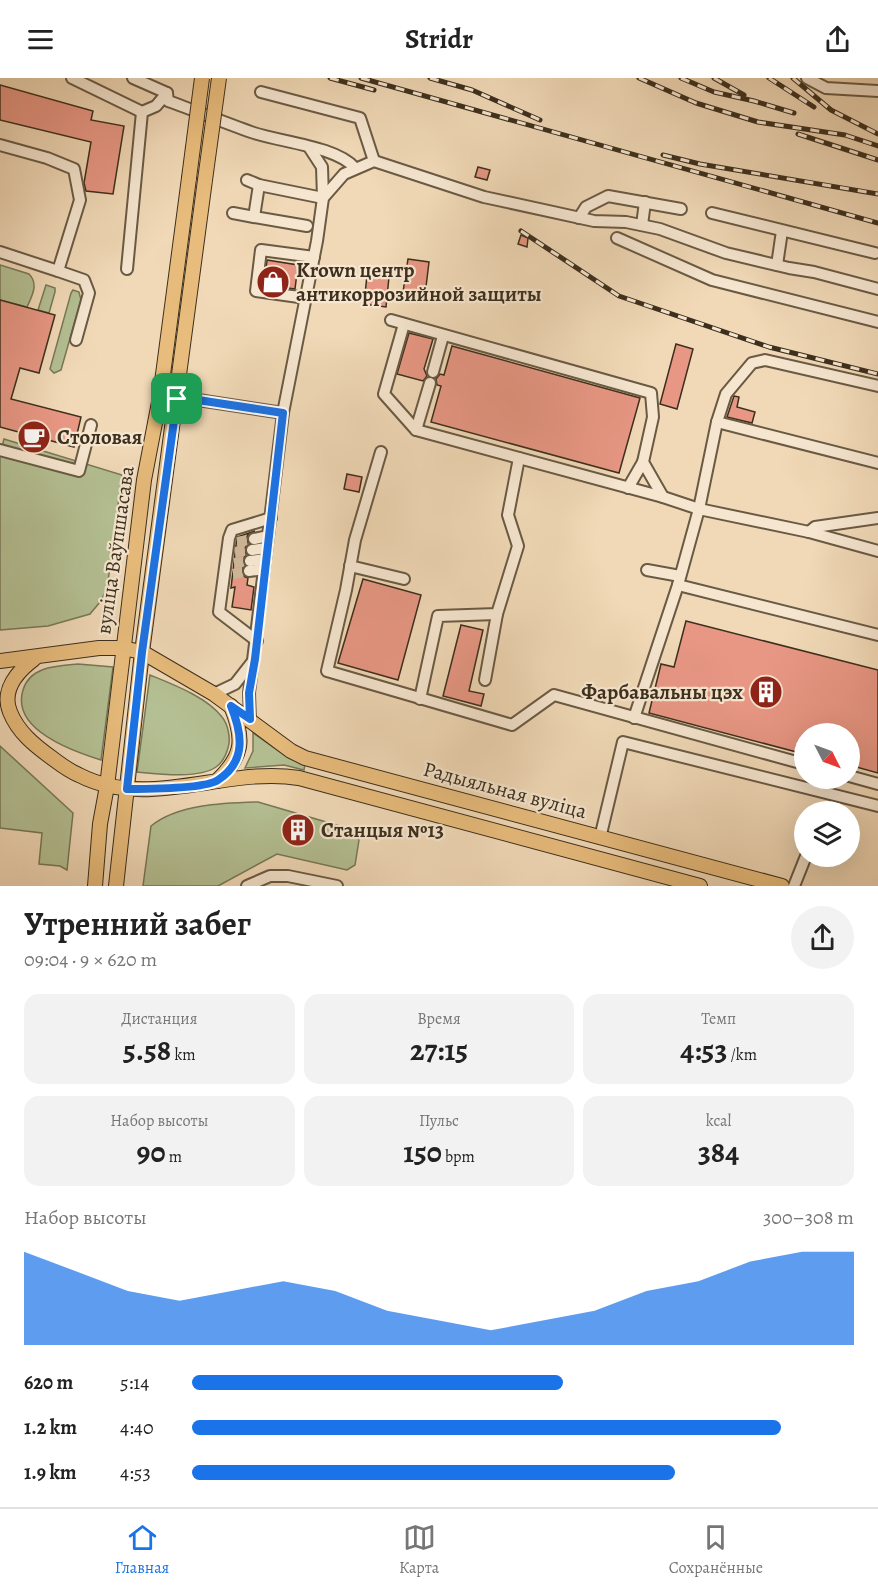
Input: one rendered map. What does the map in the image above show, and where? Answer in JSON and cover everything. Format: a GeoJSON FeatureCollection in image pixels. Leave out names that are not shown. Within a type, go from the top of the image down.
{"type":"FeatureCollection","features":[{"type":"Feature","properties":{"kind":"main road","name":"вуліца Ваўпшасава"},"geometry":{"type":"LineString","coordinates":[[95,886],[100,824],[107,786],[144,480],[160,397],[201,78]]}},
{"type":"Feature","properties":{"kind":"main road","name":"вуліца Ваўпшасава"},"geometry":{"type":"LineString","coordinates":[[116,886],[142,652],[219,78]]}},
{"type":"Feature","properties":{"kind":"main road","name":"Радыяльная вуліца"},"geometry":{"type":"LineString","coordinates":[[36,657],[99,648],[122,648],[142,652],[214,694],[291,751],[305,758],[782,886]]}},
{"type":"Feature","properties":{"kind":"main road"},"geometry":{"type":"LineString","coordinates":[[0,661],[36,657]]}},
{"type":"Feature","properties":{"kind":"main road"},"geometry":{"type":"LineString","coordinates":[[15,726],[8,707],[8,690],[21,668],[36,657]]}},
{"type":"Feature","properties":{"kind":"main road"},"geometry":{"type":"LineString","coordinates":[[217,782],[237,759],[240,745],[240,733],[231,706]]}},
{"type":"Feature","properties":{"kind":"main road"},"geometry":{"type":"LineString","coordinates":[[0,715],[15,726]]}},
{"type":"Feature","properties":{"kind":"main road","name":"Радыяльная вуліца"},"geometry":{"type":"LineString","coordinates":[[15,726],[33,743],[63,765],[79,775],[107,786],[152,790],[266,775],[299,778],[700,886]]}},
{"type":"Feature","properties":{"kind":"lane"},"geometry":{"type":"LineString","coordinates":[[72,78],[142,112],[156,106],[167,93]]}},
{"type":"Feature","properties":{"kind":"lane"},"geometry":{"type":"LineString","coordinates":[[133,78],[167,93]]}},
{"type":"Feature","properties":{"kind":"lane"},"geometry":{"type":"LineString","coordinates":[[807,78],[826,88],[878,91]]}},
{"type":"Feature","properties":{"kind":"lane"},"geometry":{"type":"LineString","coordinates":[[261,92],[360,118],[374,161]]}},
{"type":"Feature","properties":{"kind":"lane"},"geometry":{"type":"LineString","coordinates":[[167,93],[168,101],[253,133],[347,159],[355,168]]}},
{"type":"Feature","properties":{"kind":"lane"},"geometry":{"type":"LineString","coordinates":[[127,269],[142,112]]}},
{"type":"Feature","properties":{"kind":"lane"},"geometry":{"type":"LineString","coordinates":[[0,146],[47,158],[74,169],[80,200],[58,271]]}},
{"type":"Feature","properties":{"kind":"lane"},"geometry":{"type":"LineString","coordinates":[[250,719],[249,693],[255,659],[283,413],[314,257],[323,198],[322,167],[309,147]]}},
{"type":"Feature","properties":{"kind":"lane"},"geometry":{"type":"LineString","coordinates":[[323,198],[344,174],[374,161],[484,197],[594,221],[626,222],[660,229],[726,253],[878,289]]}},
{"type":"Feature","properties":{"kind":"lane"},"geometry":{"type":"LineString","coordinates":[[247,180],[259,185],[323,198]]}},
{"type":"Feature","properties":{"kind":"lane"},"geometry":{"type":"LineString","coordinates":[[254,218],[259,185]]}},
{"type":"Feature","properties":{"kind":"lane"},"geometry":{"type":"LineString","coordinates":[[579,218],[586,207],[608,196],[681,209]]}},
{"type":"Feature","properties":{"kind":"lane"},"geometry":{"type":"LineString","coordinates":[[642,225],[645,202]]}},
{"type":"Feature","properties":{"kind":"lane"},"geometry":{"type":"LineString","coordinates":[[233,213],[307,226]]}},
{"type":"Feature","properties":{"kind":"lane"},"geometry":{"type":"LineString","coordinates":[[712,213],[875,253]]}},
{"type":"Feature","properties":{"kind":"lane"},"geometry":{"type":"LineString","coordinates":[[777,265],[782,231]]}},
{"type":"Feature","properties":{"kind":"lane"},"geometry":{"type":"LineString","coordinates":[[617,238],[712,280],[878,322]]}},
{"type":"Feature","properties":{"kind":"lane"},"geometry":{"type":"LineString","coordinates":[[306,298],[256,291],[261,250],[314,257]]}},
{"type":"Feature","properties":{"kind":"lane"},"geometry":{"type":"LineString","coordinates":[[0,252],[84,280],[89,292],[76,340]]}},
{"type":"Feature","properties":{"kind":"lane"},"geometry":{"type":"LineString","coordinates":[[391,320],[651,393],[653,417],[644,462],[628,488]]}},
{"type":"Feature","properties":{"kind":"lane"},"geometry":{"type":"LineString","coordinates":[[404,324],[384,394],[416,430],[663,497],[699,509],[809,532],[878,551]]}},
{"type":"Feature","properties":{"kind":"lane"},"geometry":{"type":"LineString","coordinates":[[433,372],[443,336]]}},
{"type":"Feature","properties":{"kind":"lane"},"geometry":{"type":"LineString","coordinates":[[634,718],[679,580],[699,509],[717,422],[726,394],[752,363],[765,360],[878,386]]}},
{"type":"Feature","properties":{"kind":"lane"},"geometry":{"type":"LineString","coordinates":[[416,430],[430,383]]}},
{"type":"Feature","properties":{"kind":"lane"},"geometry":{"type":"LineString","coordinates":[[177,399],[283,413]]}},
{"type":"Feature","properties":{"kind":"lane"},"geometry":{"type":"LineString","coordinates":[[717,422],[878,463]]}},
{"type":"Feature","properties":{"kind":"lane"},"geometry":{"type":"LineString","coordinates":[[0,450],[79,471],[91,425]]}},
{"type":"Feature","properties":{"kind":"lane"},"geometry":{"type":"LineString","coordinates":[[381,452],[355,540],[327,671],[512,725],[554,695],[794,761]]}},
{"type":"Feature","properties":{"kind":"lane"},"geometry":{"type":"LineString","coordinates":[[485,680],[497,614],[518,546],[508,515],[519,458]]}},
{"type":"Feature","properties":{"kind":"lane"},"geometry":{"type":"LineString","coordinates":[[644,462],[663,497]]}},
{"type":"Feature","properties":{"kind":"lane"},"geometry":{"type":"LineString","coordinates":[[256,641],[219,612],[230,559],[232,530],[271,518]]}},
{"type":"Feature","properties":{"kind":"lane"},"geometry":{"type":"LineString","coordinates":[[809,532],[815,527],[878,518]]}},
{"type":"Feature","properties":{"kind":"lane"},"geometry":{"type":"LineString","coordinates":[[251,555],[268,536]]}},
{"type":"Feature","properties":{"kind":"lane"},"geometry":{"type":"LineString","coordinates":[[251,555],[265,559]]}},
{"type":"Feature","properties":{"kind":"lane"},"geometry":{"type":"LineString","coordinates":[[251,555],[265,559]]}},
{"type":"Feature","properties":{"kind":"lane"},"geometry":{"type":"LineString","coordinates":[[350,566],[404,579]]}},
{"type":"Feature","properties":{"kind":"lane"},"geometry":{"type":"LineString","coordinates":[[646,570],[878,635]]}},
{"type":"Feature","properties":{"kind":"lane"},"geometry":{"type":"LineString","coordinates":[[420,699],[438,616],[497,614]]}},
{"type":"Feature","properties":{"kind":"lane"},"geometry":{"type":"LineString","coordinates":[[214,694],[235,684],[255,659]]}},
{"type":"Feature","properties":{"kind":"lane"},"geometry":{"type":"LineString","coordinates":[[600,838],[623,742],[878,806]]}},
{"type":"Feature","properties":{"kind":"lane"},"geometry":{"type":"LineString","coordinates":[[860,779],[878,784]]}},
{"type":"Feature","properties":{"kind":"lane"},"geometry":{"type":"LineString","coordinates":[[794,886],[802,867]]}},
{"type":"Feature","properties":{"kind":"lane"},"geometry":{"type":"LineString","coordinates":[[247,886],[270,876],[286,881],[337,886]]}},
{"type":"Feature","properties":{"kind":"green space"},"geometry":{"type":"Polygon","coordinates":[[[0,265],[29,274],[32,278],[34,290],[27,307],[0,300],[0,265]]]}},
{"type":"Feature","properties":{"kind":"green space"},"geometry":{"type":"Polygon","coordinates":[[[46,285],[55,288],[49,313],[38,310],[46,285]]]}},
{"type":"Feature","properties":{"kind":"green space"},"geometry":{"type":"Polygon","coordinates":[[[73,290],[79,292],[81,300],[61,370],[54,373],[50,369],[73,290]]]}},
{"type":"Feature","properties":{"kind":"green space"},"geometry":{"type":"Polygon","coordinates":[[[4,439],[122,475],[107,589],[90,614],[48,626],[0,630],[0,455],[4,439]]]}},
{"type":"Feature","properties":{"kind":"green space"},"geometry":{"type":"Polygon","coordinates":[[[78,664],[113,667],[101,760],[75,751],[47,736],[26,716],[22,704],[23,690],[32,676],[45,669],[78,664]]]}},
{"type":"Feature","properties":{"kind":"green space"},"geometry":{"type":"Polygon","coordinates":[[[150,675],[198,697],[222,717],[227,728],[229,744],[224,759],[216,767],[209,771],[189,774],[137,772],[150,675]]]}},
{"type":"Feature","properties":{"kind":"green space"},"geometry":{"type":"Polygon","coordinates":[[[253,733],[286,756],[305,764],[304,770],[284,765],[245,768],[253,751],[253,733]]]}},
{"type":"Feature","properties":{"kind":"green space"},"geometry":{"type":"Polygon","coordinates":[[[0,746],[73,813],[67,870],[60,866],[39,864],[42,833],[0,828],[0,746]]]}},
{"type":"Feature","properties":{"kind":"green space"},"geometry":{"type":"Polygon","coordinates":[[[258,802],[350,829],[359,840],[355,865],[347,870],[277,854],[218,886],[143,886],[151,826],[174,813],[188,809],[216,804],[258,802]]]}},
{"type":"Feature","properties":{"kind":"building"},"geometry":{"type":"Polygon","coordinates":[[[0,85],[93,111],[91,120],[124,126],[113,194],[86,191],[84,183],[91,142],[0,120],[0,85]]]}},
{"type":"Feature","properties":{"kind":"building"},"geometry":{"type":"Polygon","coordinates":[[[478,167],[490,170],[487,180],[475,177],[478,167]]]}},
{"type":"Feature","properties":{"kind":"building"},"geometry":{"type":"Polygon","coordinates":[[[521,235],[528,238],[527,247],[518,244],[521,235]]]}},
{"type":"Feature","properties":{"kind":"building"},"geometry":{"type":"Polygon","coordinates":[[[408,259],[429,262],[425,295],[403,292],[408,259]]]}},
{"type":"Feature","properties":{"kind":"building"},"geometry":{"type":"Polygon","coordinates":[[[267,260],[298,265],[295,289],[264,285],[267,260]]]}},
{"type":"Feature","properties":{"kind":"building"},"geometry":{"type":"Polygon","coordinates":[[[367,275],[389,277],[386,307],[364,304],[367,275]]]}},
{"type":"Feature","properties":{"kind":"building"},"geometry":{"type":"Polygon","coordinates":[[[0,300],[55,315],[39,373],[20,368],[11,399],[81,417],[74,447],[0,427],[0,300]]]}},
{"type":"Feature","properties":{"kind":"building"},"geometry":{"type":"Polygon","coordinates":[[[409,333],[433,339],[424,369],[427,376],[423,381],[397,374],[409,333]]]}},
{"type":"Feature","properties":{"kind":"building"},"geometry":{"type":"Polygon","coordinates":[[[676,344],[693,349],[677,409],[660,404],[676,344]]]}},
{"type":"Feature","properties":{"kind":"building"},"geometry":{"type":"Polygon","coordinates":[[[452,346],[640,398],[619,473],[431,422],[441,386],[437,385],[436,379],[440,374],[444,375],[452,346]]]}},
{"type":"Feature","properties":{"kind":"building"},"geometry":{"type":"Polygon","coordinates":[[[734,396],[739,397],[737,407],[755,412],[752,423],[727,417],[734,396]]]}},
{"type":"Feature","properties":{"kind":"building"},"geometry":{"type":"Polygon","coordinates":[[[347,474],[362,477],[359,492],[344,489],[347,474]]]}},
{"type":"Feature","properties":{"kind":"building"},"geometry":{"type":"Polygon","coordinates":[[[249,533],[242,571],[243,576],[248,578],[247,585],[254,587],[251,610],[232,607],[235,587],[231,588],[237,537],[249,533]]]}},
{"type":"Feature","properties":{"kind":"building"},"geometry":{"type":"Polygon","coordinates":[[[363,579],[421,595],[398,680],[338,663],[363,579]]]}},
{"type":"Feature","properties":{"kind":"building","name":"Фарбавальны цэх"},"geometry":{"type":"Polygon","coordinates":[[[686,621],[878,670],[878,773],[860,768],[860,723],[794,723],[794,751],[649,713],[661,664],[674,667],[686,621]]]}},
{"type":"Feature","properties":{"kind":"building"},"geometry":{"type":"Polygon","coordinates":[[[461,625],[483,630],[469,691],[484,694],[481,706],[443,696],[461,625]]]}},
{"type":"Feature","properties":{"kind":"tunnel"},"geometry":{"type":"LineString","coordinates":[[237,542],[254,539]]}},
{"type":"Feature","properties":{"kind":"tunnel"},"geometry":{"type":"LineString","coordinates":[[235,552],[252,550]]}},
{"type":"Feature","properties":{"kind":"tunnel"},"geometry":{"type":"LineString","coordinates":[[234,563],[250,561]]}},
{"type":"Feature","properties":{"kind":"tunnel"},"geometry":{"type":"LineString","coordinates":[[233,574],[249,571]]}},
{"type":"Feature","properties":{"kind":"railway"},"geometry":{"type":"LineString","coordinates":[[330,78],[374,90]]}},
{"type":"Feature","properties":{"kind":"railway"},"geometry":{"type":"LineString","coordinates":[[361,78],[878,223]]}},
{"type":"Feature","properties":{"kind":"railway"},"geometry":{"type":"LineString","coordinates":[[430,78],[472,90],[540,120]]}},
{"type":"Feature","properties":{"kind":"railway"},"geometry":{"type":"LineString","coordinates":[[639,78],[696,103],[758,122],[845,135],[878,146]]}},
{"type":"Feature","properties":{"kind":"railway"},"geometry":{"type":"LineString","coordinates":[[681,78],[714,92],[794,113]]}},
{"type":"Feature","properties":{"kind":"railway"},"geometry":{"type":"LineString","coordinates":[[714,78],[744,95]]}},
{"type":"Feature","properties":{"kind":"railway"},"geometry":{"type":"LineString","coordinates":[[769,78],[814,107]]}},
{"type":"Feature","properties":{"kind":"railway"},"geometry":{"type":"LineString","coordinates":[[793,78],[831,110],[878,134]]}},
{"type":"Feature","properties":{"kind":"railway"},"geometry":{"type":"LineString","coordinates":[[798,134],[878,160]]}},
{"type":"Feature","properties":{"kind":"railway"},"geometry":{"type":"LineString","coordinates":[[663,155],[700,164],[878,194]]}},
{"type":"Feature","properties":{"kind":"railway"},"geometry":{"type":"LineString","coordinates":[[521,231],[619,296],[769,347],[878,374]]}},
{"type":"Feature","properties":{"kind":"place","name":"Krown центр антикоррозийной защиты"},"geometry":{"type":"Point","coordinates":[273,282]}},
{"type":"Feature","properties":{"kind":"place","name":"Столовая"},"geometry":{"type":"Point","coordinates":[34,437]}},
{"type":"Feature","properties":{"kind":"place","name":"Фарбавальны цэх"},"geometry":{"type":"Point","coordinates":[766,692]}},
{"type":"Feature","properties":{"kind":"place","name":"Станцыя №13"},"geometry":{"type":"Point","coordinates":[298,830]}},
{"type":"Feature","properties":{"kind":"route"},"geometry":{"type":"LineString","coordinates":[[177,399],[283,413],[255,659],[249,693],[250,719],[231,706],[238,722],[240,745],[237,759],[217,782],[152,790],[127,789],[142,652],[177,399]]}}]}
